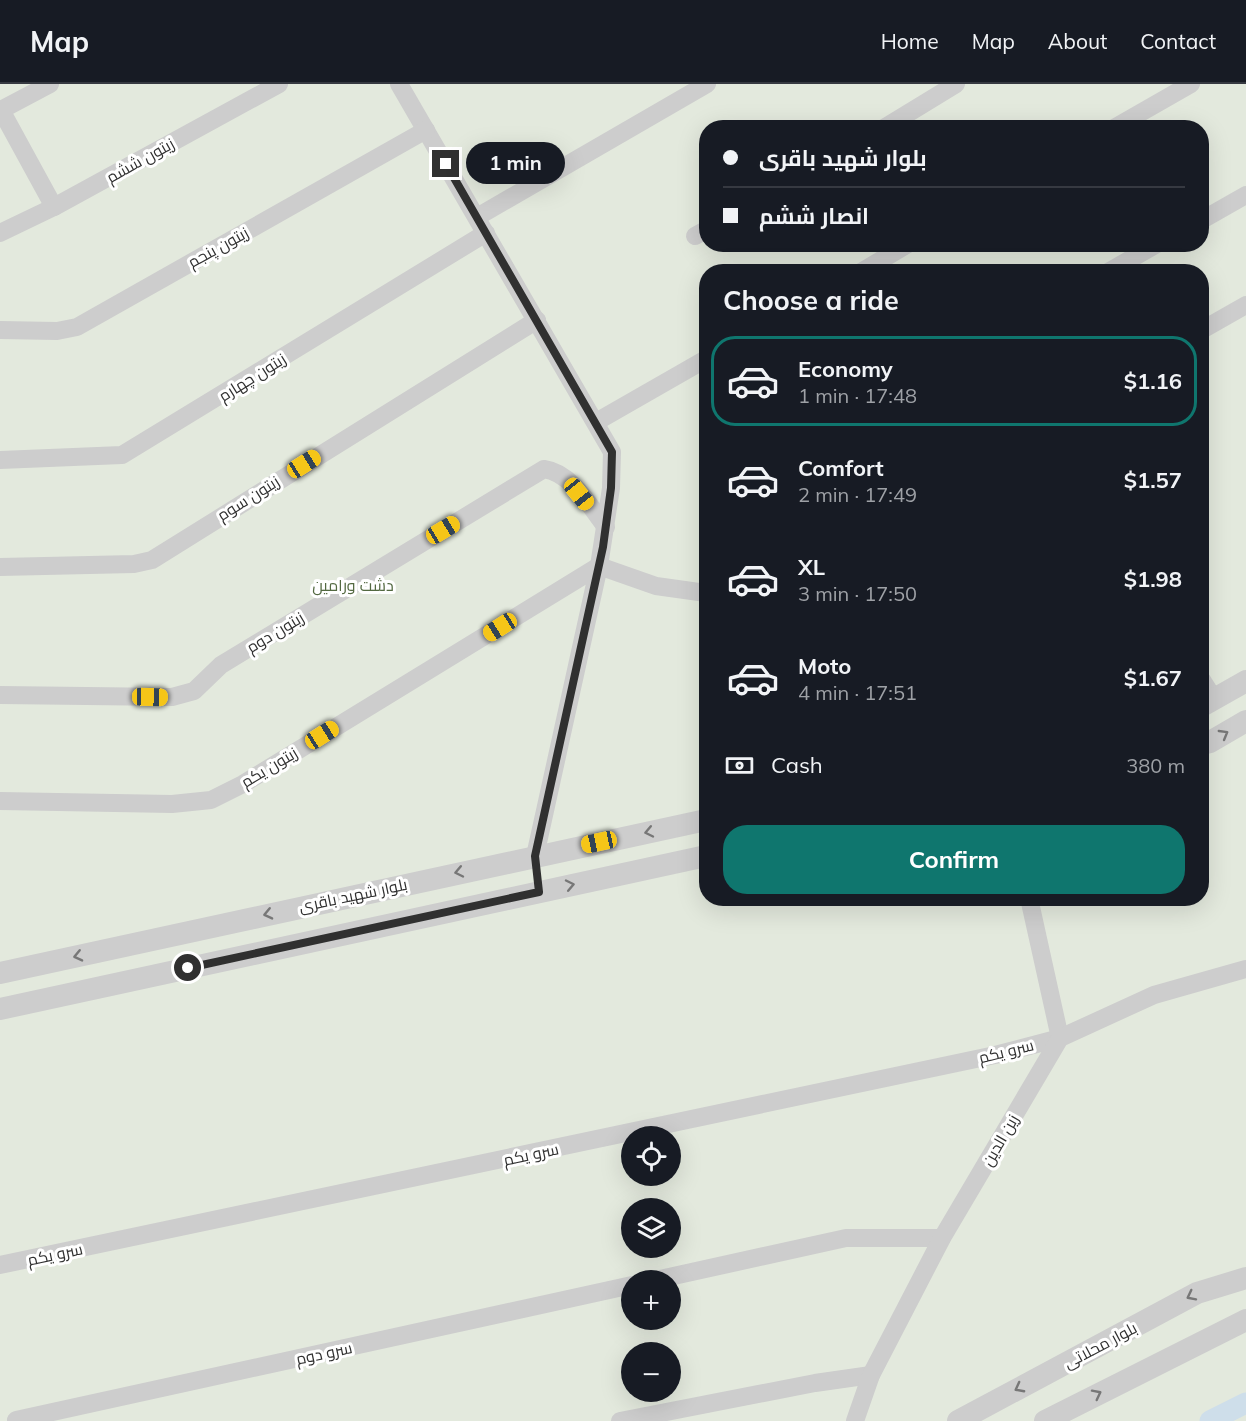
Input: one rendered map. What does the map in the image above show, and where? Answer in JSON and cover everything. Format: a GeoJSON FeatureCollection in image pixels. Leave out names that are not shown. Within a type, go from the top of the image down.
{"type":"FeatureCollection","features":[{"type":"Feature","properties":{"kind":"street"},"geometry":{"type":"LineString","coordinates":[[50,84],[1,110],[54,207]]}},
{"type":"Feature","properties":{"kind":"street","name":"زیتون ششم"},"geometry":{"type":"LineString","coordinates":[[0,233],[54,207],[279,84]]}},
{"type":"Feature","properties":{"kind":"street"},"geometry":{"type":"LineString","coordinates":[[399,84],[612,452],[606,527],[599,566],[535,856],[539,892]]}},
{"type":"Feature","properties":{"kind":"street"},"geometry":{"type":"LineString","coordinates":[[477,217],[707,84]]}},
{"type":"Feature","properties":{"kind":"street"},"geometry":{"type":"LineString","coordinates":[[897,120],[956,84]]}},
{"type":"Feature","properties":{"kind":"street"},"geometry":{"type":"LineString","coordinates":[[1128,120],[1191,84]]}},
{"type":"Feature","properties":{"kind":"street","name":"زیتون پنجم"},"geometry":{"type":"LineString","coordinates":[[0,330],[57,332],[77,327],[426,130]]}},
{"type":"Feature","properties":{"kind":"street"},"geometry":{"type":"LineString","coordinates":[[1209,216],[1246,195]]}},
{"type":"Feature","properties":{"kind":"street","name":"زیتون چهارم"},"geometry":{"type":"LineString","coordinates":[[0,460],[122,455],[486,233]]}},
{"type":"Feature","properties":{"kind":"street"},"geometry":{"type":"LineString","coordinates":[[874,264],[895,252]]}},
{"type":"Feature","properties":{"kind":"street"},"geometry":{"type":"LineString","coordinates":[[1122,264],[1143,252]]}},
{"type":"Feature","properties":{"kind":"street"},"geometry":{"type":"LineString","coordinates":[[1209,326],[1246,305]]}},
{"type":"Feature","properties":{"kind":"street","name":"زیتون سوم"},"geometry":{"type":"LineString","coordinates":[[0,567],[134,564],[152,560],[537,321]]}},
{"type":"Feature","properties":{"kind":"street"},"geometry":{"type":"LineString","coordinates":[[596,423],[699,363]]}},
{"type":"Feature","properties":{"kind":"street","name":"زیتون دوم"},"geometry":{"type":"LineString","coordinates":[[0,695],[171,697],[194,691],[221,665],[544,469],[555,471],[565,477],[606,527]]}},
{"type":"Feature","properties":{"kind":"street"},"geometry":{"type":"LineString","coordinates":[[599,566],[656,586],[699,592]]}},
{"type":"Feature","properties":{"kind":"street","name":"زیتون یکم"},"geometry":{"type":"LineString","coordinates":[[0,801],[172,804],[210,800],[243,784],[599,566]]}},
{"type":"Feature","properties":{"kind":"street"},"geometry":{"type":"LineString","coordinates":[[1209,701],[1246,681]]}},
{"type":"Feature","properties":{"kind":"street"},"geometry":{"type":"LineString","coordinates":[[1209,740],[1246,721]]}},
{"type":"Feature","properties":{"kind":"street","name":"بلوار شهید باقری"},"geometry":{"type":"LineString","coordinates":[[0,974],[699,821]]}},
{"type":"Feature","properties":{"kind":"street"},"geometry":{"type":"LineString","coordinates":[[0,1009],[699,858]]}},
{"type":"Feature","properties":{"kind":"street"},"geometry":{"type":"LineString","coordinates":[[1031,906],[1060,1038],[1154,995],[1246,969]]}},
{"type":"Feature","properties":{"kind":"street","name":"زین الدین"},"geometry":{"type":"LineString","coordinates":[[855,1421],[871,1376],[942,1238],[1060,1038]]}},
{"type":"Feature","properties":{"kind":"street","name":"سرو یکم"},"geometry":{"type":"LineString","coordinates":[[0,1265],[984,1057],[1060,1038]]}},
{"type":"Feature","properties":{"kind":"street"},"geometry":{"type":"LineString","coordinates":[[681,1274],[846,1238],[942,1238]]}},
{"type":"Feature","properties":{"kind":"street","name":"بلوار محلاتی"},"geometry":{"type":"LineString","coordinates":[[958,1421],[1197,1293],[1246,1278]]}},
{"type":"Feature","properties":{"kind":"street","name":"سرو دوم"},"geometry":{"type":"LineString","coordinates":[[16,1420],[621,1287]]}},
{"type":"Feature","properties":{"kind":"street"},"geometry":{"type":"LineString","coordinates":[[1045,1421],[1246,1320]]}},
{"type":"Feature","properties":{"kind":"street"},"geometry":{"type":"LineString","coordinates":[[620,1421],[815,1383],[871,1376]]}},
{"type":"Feature","properties":{"kind":"green space","name":"دشت ورامین"},"geometry":{"type":"Polygon","coordinates":[[[0,84],[1246,84],[1246,1421],[0,1421],[0,84]]]}},
{"type":"Feature","properties":{"kind":"waterway"},"geometry":{"type":"LineString","coordinates":[[1210,1421],[1246,1403]]}},
{"type":"Feature","properties":{"kind":"route"},"geometry":{"type":"LineString","coordinates":[[188,968],[539,892],[535,856],[603,547],[611,488],[612,452],[446,164]]}}]}
